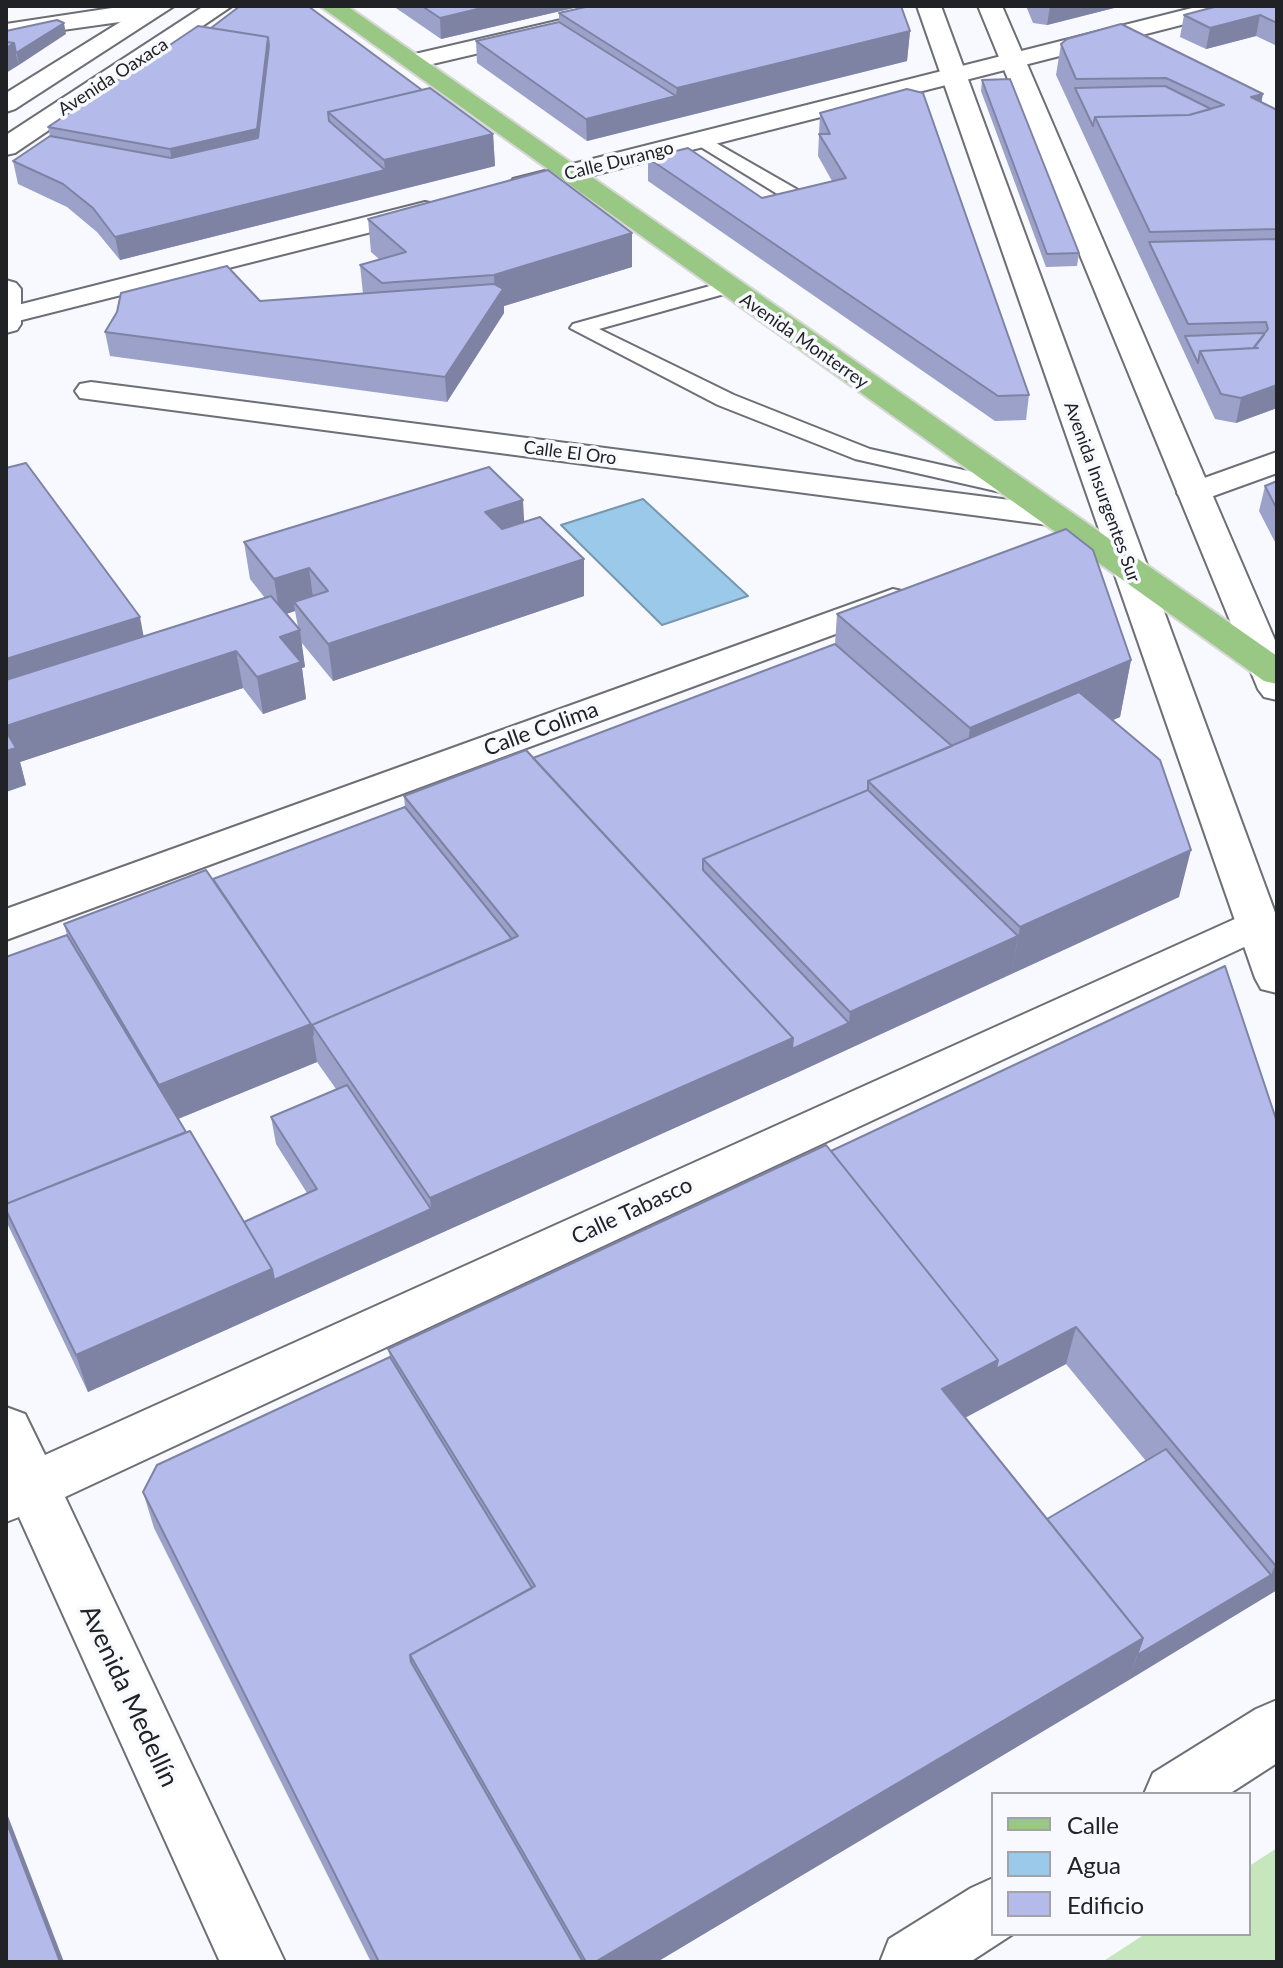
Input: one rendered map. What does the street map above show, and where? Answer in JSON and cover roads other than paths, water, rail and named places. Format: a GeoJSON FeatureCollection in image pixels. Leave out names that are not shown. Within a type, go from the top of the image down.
{"type":"FeatureCollection","features":[{"type":"Feature","properties":{"kind":"main road","name":"Avenida Monterrey"},"geometry":{"type":"LineString","coordinates":[[332,6],[1274,676]]}},
{"type":"Feature","properties":{"kind":"street","name":"Avenida Oaxaca"},"geometry":{"type":"LineString","coordinates":[[6,147],[220,6]]}},
{"type":"Feature","properties":{"kind":"street"},"geometry":{"type":"LineString","coordinates":[[411,62],[651,6]]}},
{"type":"Feature","properties":{"kind":"street","name":"Avenida Insurgentes Sur"},"geometry":{"type":"LineString","coordinates":[[929,6],[1277,978]]}},
{"type":"Feature","properties":{"kind":"street"},"geometry":{"type":"LineString","coordinates":[[990,6],[1274,676]]}},
{"type":"Feature","properties":{"kind":"street","name":"Calle Durango"},"geometry":{"type":"LineString","coordinates":[[493,193],[1228,6]]}},
{"type":"Feature","properties":{"kind":"street","name":"Avenida Oaxaca"},"geometry":{"type":"LineString","coordinates":[[6,104],[158,8]]}},
{"type":"Feature","properties":{"kind":"street"},"geometry":{"type":"LineString","coordinates":[[6,31],[158,8]]}},
{"type":"Feature","properties":{"kind":"street"},"geometry":{"type":"LineString","coordinates":[[7,309],[448,204]]}},
{"type":"Feature","properties":{"kind":"street","name":"Calle El Oro"},"geometry":{"type":"LineString","coordinates":[[91,391],[1063,524]]}},
{"type":"Feature","properties":{"kind":"street"},"geometry":{"type":"LineString","coordinates":[[1194,493],[1277,462]]}},
{"type":"Feature","properties":{"kind":"street"},"geometry":{"type":"LineString","coordinates":[[1031,550],[1063,524]]}},
{"type":"Feature","properties":{"kind":"street","name":"Calle Colima"},"geometry":{"type":"LineString","coordinates":[[6,925],[927,588]]}},
{"type":"Feature","properties":{"kind":"street","name":"Calle Tabasco"},"geometry":{"type":"LineString","coordinates":[[19,1492],[1257,924]]}},
{"type":"Feature","properties":{"kind":"street","name":"Avenida Medellín"},"geometry":{"type":"LineString","coordinates":[[6,1430],[19,1492],[253,1962]]}},
{"type":"Feature","properties":{"kind":"street"},"geometry":{"type":"LineString","coordinates":[[1178,1792],[1277,1729]]}},
{"type":"Feature","properties":{"kind":"street"},"geometry":{"type":"LineString","coordinates":[[912,1962],[991,1911]]}},
{"type":"Feature","properties":{"kind":"lane"},"geometry":{"type":"LineString","coordinates":[[1130,32],[1158,46]]}},
{"type":"Feature","properties":{"kind":"lane"},"geometry":{"type":"LineString","coordinates":[[702,140],[791,194]]}},
{"type":"Feature","properties":{"kind":"lane"},"geometry":{"type":"LineString","coordinates":[[728,287],[580,328],[726,400],[863,454],[1009,487]]}},
{"type":"Feature","properties":{"kind":"water"},"geometry":{"type":"Polygon","coordinates":[[[643,499],[748,596],[662,625],[561,525],[643,499]]]}}]}
